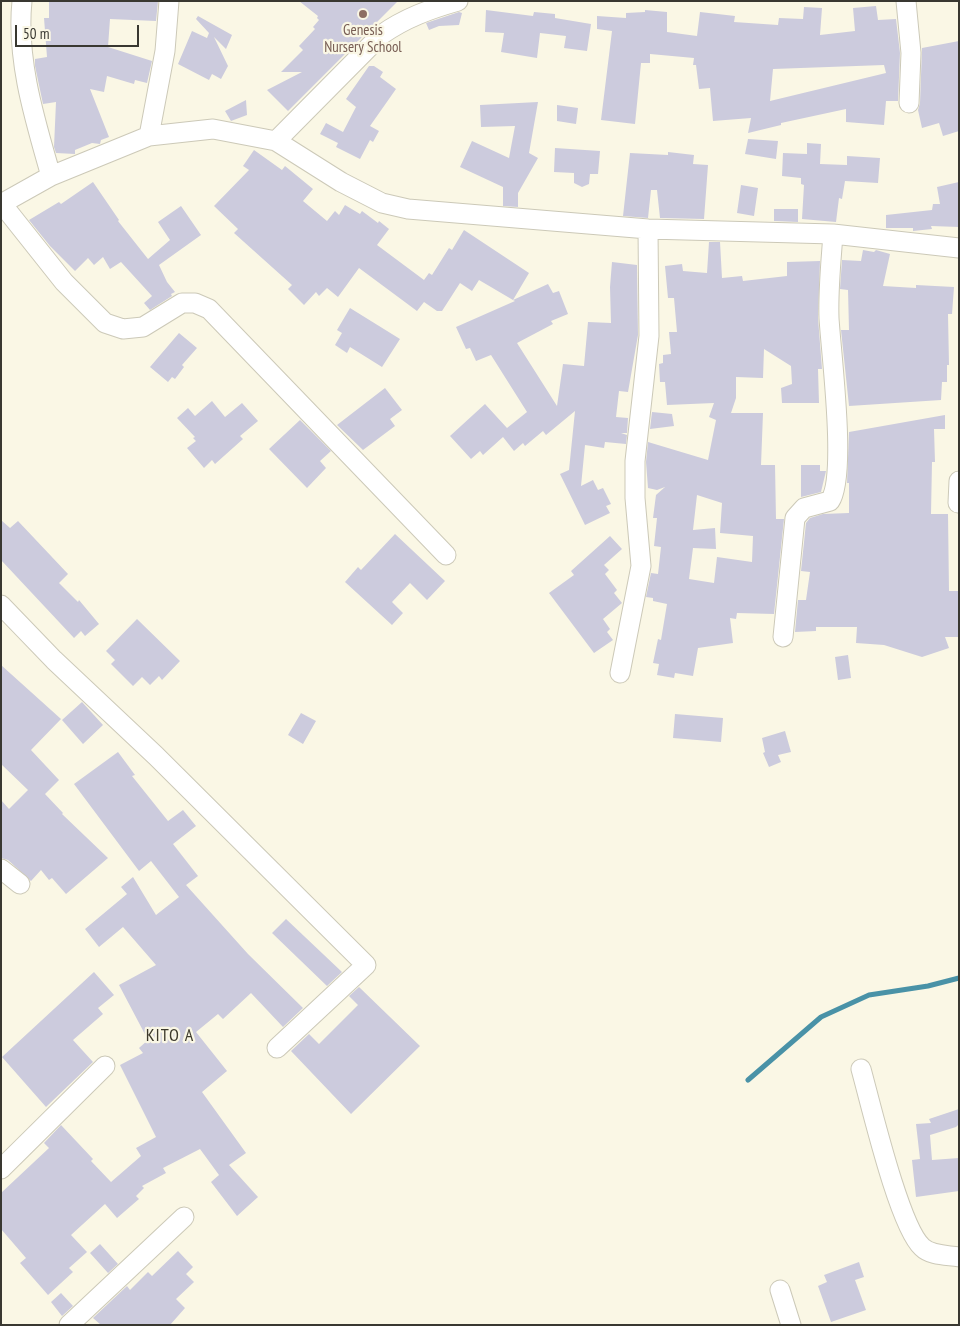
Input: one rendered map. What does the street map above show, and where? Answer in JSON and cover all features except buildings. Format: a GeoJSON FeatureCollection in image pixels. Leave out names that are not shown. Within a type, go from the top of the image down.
{"type":"FeatureCollection","features":[{"type":"Feature","properties":{"kind":"street"},"geometry":{"type":"LineString","coordinates":[[22,1],[19,36],[51,176]]}},
{"type":"Feature","properties":{"kind":"street"},"geometry":{"type":"LineString","coordinates":[[149,136],[164,51],[169,1]]}},
{"type":"Feature","properties":{"kind":"street"},"geometry":{"type":"LineString","coordinates":[[276,141],[381,35],[396,24],[427,9],[458,1]]}},
{"type":"Feature","properties":{"kind":"street"},"geometry":{"type":"LineString","coordinates":[[906,1],[911,54],[909,103]]}},
{"type":"Feature","properties":{"kind":"street"},"geometry":{"type":"LineString","coordinates":[[446,555],[209,309],[195,303],[182,303],[143,327],[123,330],[105,324],[64,282],[1,204],[51,176],[149,136],[213,129],[276,141],[341,182],[382,203],[408,209],[648,229],[833,234],[959,248]]}},
{"type":"Feature","properties":{"kind":"street"},"geometry":{"type":"LineString","coordinates":[[620,673],[641,566],[635,498],[635,461],[649,336],[648,229]]}},
{"type":"Feature","properties":{"kind":"street"},"geometry":{"type":"LineString","coordinates":[[783,637],[795,518],[804,508],[830,501],[833,492],[838,448],[828,292],[833,234]]}},
{"type":"Feature","properties":{"kind":"street"},"geometry":{"type":"LineString","coordinates":[[958,503],[959,481]]}},
{"type":"Feature","properties":{"kind":"street"},"geometry":{"type":"LineString","coordinates":[[1,605],[54,660],[156,756],[366,964],[277,1048]]}},
{"type":"Feature","properties":{"kind":"street"},"geometry":{"type":"LineString","coordinates":[[1,869],[20,884]]}},
{"type":"Feature","properties":{"kind":"street"},"geometry":{"type":"LineString","coordinates":[[1,1169],[105,1066]]}},
{"type":"Feature","properties":{"kind":"street"},"geometry":{"type":"LineString","coordinates":[[861,1069],[902,1208],[914,1238],[924,1249],[933,1253],[959,1257]]}},
{"type":"Feature","properties":{"kind":"street"},"geometry":{"type":"LineString","coordinates":[[68,1325],[184,1217]]}},
{"type":"Feature","properties":{"kind":"street"},"geometry":{"type":"LineString","coordinates":[[780,1290],[791,1325]]}},
{"type":"Feature","properties":{"kind":"waterway"},"geometry":{"type":"LineString","coordinates":[[748,1080],[821,1017],[869,995],[928,986],[959,978]]}},
{"type":"Feature","properties":{"kind":"place","name":"Genesis Nursery School"},"geometry":{"type":"Point","coordinates":[363,14]}},
{"type":"Feature","properties":{"kind":"district","name":"KITO A"},"geometry":{"type":"Point","coordinates":[170,1036]}}]}
